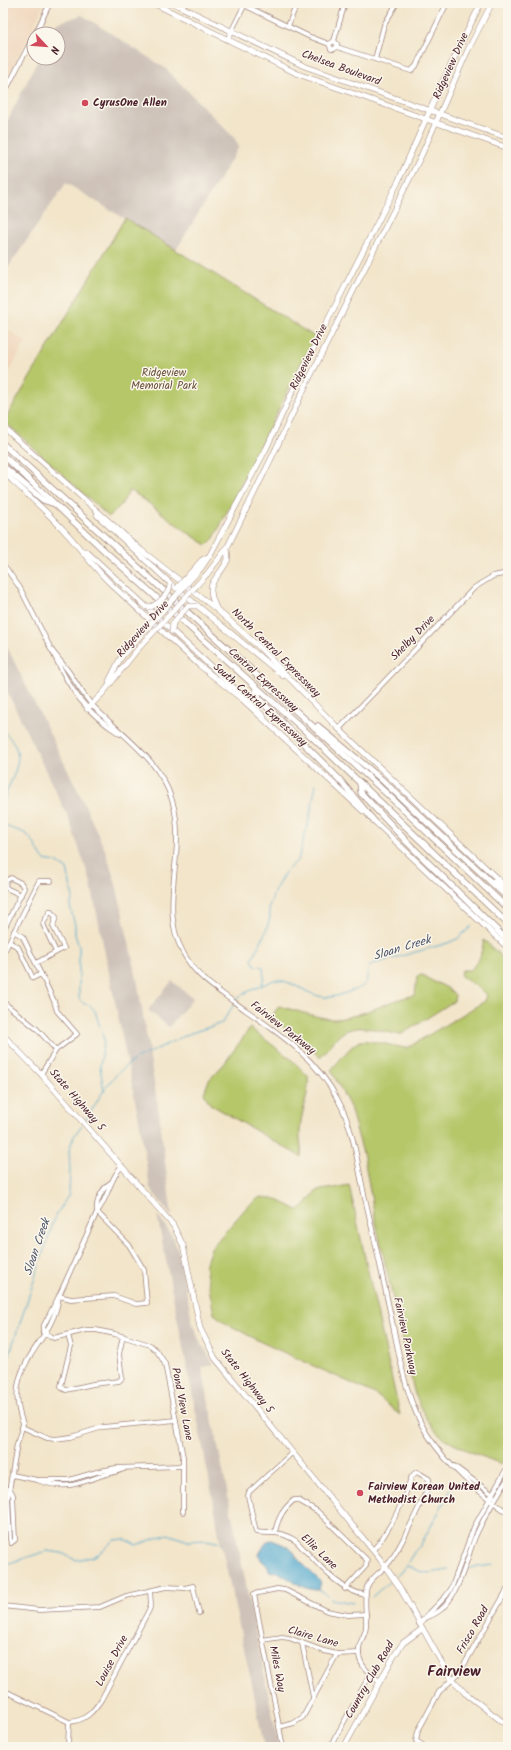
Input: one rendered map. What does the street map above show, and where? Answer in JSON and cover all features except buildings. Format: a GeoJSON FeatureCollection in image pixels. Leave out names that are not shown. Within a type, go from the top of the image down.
{"type":"FeatureCollection","features":[{"type":"Feature","properties":{"kind":"highway","name":"Central Expressway"},"geometry":{"type":"LineString","coordinates":[[3,444],[180,607],[265,682],[386,793],[508,909]]}},
{"type":"Feature","properties":{"kind":"highway","name":"Central Expressway"},"geometry":{"type":"LineString","coordinates":[[3,455],[108,554],[360,782],[508,924]]}},
{"type":"Feature","properties":{"kind":"highway"},"geometry":{"type":"LineString","coordinates":[[3,466],[43,500],[55,504]]}},
{"type":"Feature","properties":{"kind":"highway"},"geometry":{"type":"LineString","coordinates":[[265,682],[375,774],[508,898]]}},
{"type":"Feature","properties":{"kind":"highway"},"geometry":{"type":"LineString","coordinates":[[254,686],[259,699],[339,779],[373,820]]}},
{"type":"Feature","properties":{"kind":"highway"},"geometry":{"type":"LineString","coordinates":[[360,782],[361,793],[508,941]]}},
{"type":"Feature","properties":{"kind":"highway"},"geometry":{"type":"LineString","coordinates":[[477,869],[508,889]]}},
{"type":"Feature","properties":{"kind":"main road","name":"Chelsea Boulevard"},"geometry":{"type":"LineString","coordinates":[[153,3],[298,74],[435,124],[508,148]]}},
{"type":"Feature","properties":{"kind":"main road","name":"Chelsea Boulevard"},"geometry":{"type":"LineString","coordinates":[[173,3],[304,66],[508,138]]}},
{"type":"Feature","properties":{"kind":"main road","name":"Ridgeview Drive"},"geometry":{"type":"LineString","coordinates":[[103,693],[120,659],[178,590],[201,568],[210,555],[245,490],[395,188],[425,120],[481,3]]}},
{"type":"Feature","properties":{"kind":"main road","name":"Ridgeview Drive"},"geometry":{"type":"LineString","coordinates":[[87,709],[103,693],[128,660],[220,558],[227,548],[330,337],[421,156],[468,50],[492,3]]}},
{"type":"Feature","properties":{"kind":"main road"},"geometry":{"type":"LineString","coordinates":[[322,333],[330,337]]}},
{"type":"Feature","properties":{"kind":"main road","name":"North Central Expressway"},"geometry":{"type":"LineString","coordinates":[[3,426],[141,550],[216,609],[258,646],[339,729],[508,889]]}},
{"type":"Feature","properties":{"kind":"main road","name":"South Central Expressway"},"geometry":{"type":"LineString","coordinates":[[3,472],[37,503],[69,536],[98,571],[116,589],[199,665],[238,696],[271,726],[508,948]]}},
{"type":"Feature","properties":{"kind":"main road"},"geometry":{"type":"LineString","coordinates":[[68,486],[77,497],[170,583],[296,686]]}},
{"type":"Feature","properties":{"kind":"main road"},"geometry":{"type":"LineString","coordinates":[[245,490],[253,495]]}},
{"type":"Feature","properties":{"kind":"main road"},"geometry":{"type":"LineString","coordinates":[[69,536],[223,677],[259,711],[271,726]]}},
{"type":"Feature","properties":{"kind":"main road"},"geometry":{"type":"LineString","coordinates":[[216,609],[210,596],[210,590],[228,559],[227,548]]}},
{"type":"Feature","properties":{"kind":"main road"},"geometry":{"type":"LineString","coordinates":[[146,607],[151,608],[155,605],[170,589],[170,583]]}},
{"type":"Feature","properties":{"kind":"main road"},"geometry":{"type":"LineString","coordinates":[[172,631],[173,623],[188,606],[197,606]]}},
{"type":"Feature","properties":{"kind":"main road","name":"State Highway 5"},"geometry":{"type":"LineString","coordinates":[[3,1035],[41,1074],[169,1219],[179,1234],[184,1249],[198,1322],[212,1353],[373,1550],[400,1588],[442,1665],[452,1679],[464,1693],[508,1726]]}},
{"type":"Feature","properties":{"kind":"main road","name":"Country Club Road"},"geometry":{"type":"LineString","coordinates":[[344,1747],[402,1643],[421,1626]]}},
{"type":"Feature","properties":{"kind":"street"},"geometry":{"type":"LineString","coordinates":[[38,26],[50,3]]}},
{"type":"Feature","properties":{"kind":"street"},"geometry":{"type":"LineString","coordinates":[[288,26],[297,3]]}},
{"type":"Feature","properties":{"kind":"street"},"geometry":{"type":"LineString","coordinates":[[329,44],[334,41],[345,3]]}},
{"type":"Feature","properties":{"kind":"street"},"geometry":{"type":"LineString","coordinates":[[375,59],[384,24],[397,3]]}},
{"type":"Feature","properties":{"kind":"street"},"geometry":{"type":"LineString","coordinates":[[227,40],[244,4],[329,44],[331,49],[334,50],[337,47],[412,70],[416,66],[447,3]]}},
{"type":"Feature","properties":{"kind":"street"},"geometry":{"type":"LineString","coordinates":[[334,41],[337,43],[337,47]]}},
{"type":"Feature","properties":{"kind":"street"},"geometry":{"type":"LineString","coordinates":[[3,96],[26,50]]}},
{"type":"Feature","properties":{"kind":"street","name":"Fairview Parkway"},"geometry":{"type":"LineString","coordinates":[[3,564],[20,588],[69,686],[87,709],[133,743]]}},
{"type":"Feature","properties":{"kind":"street","name":"Shelby Drive"},"geometry":{"type":"LineString","coordinates":[[339,729],[474,588],[493,576],[508,573]]}},
{"type":"Feature","properties":{"kind":"street","name":"Fairview Parkway"},"geometry":{"type":"LineString","coordinates":[[50,648],[92,704],[147,756],[159,772],[170,794],[178,831],[178,848],[171,904],[176,938],[190,965],[216,989],[294,1046],[316,1066],[336,1095],[345,1114],[353,1141],[408,1391],[416,1413],[426,1432],[466,1481],[508,1513]]}},
{"type":"Feature","properties":{"kind":"street"},"geometry":{"type":"LineString","coordinates":[[3,954],[39,881],[51,881]]}},
{"type":"Feature","properties":{"kind":"street"},"geometry":{"type":"LineString","coordinates":[[3,931],[22,893],[32,896]]}},
{"type":"Feature","properties":{"kind":"street"},"geometry":{"type":"LineString","coordinates":[[36,963],[64,948],[54,926],[56,916],[50,911],[43,924],[56,952]]}},
{"type":"Feature","properties":{"kind":"street"},"geometry":{"type":"LineString","coordinates":[[14,931],[23,937],[54,1001],[57,1011],[77,1034],[56,1050],[41,1074]]}},
{"type":"Feature","properties":{"kind":"street"},"geometry":{"type":"LineString","coordinates":[[9,942],[18,947],[33,978],[41,974]]}},
{"type":"Feature","properties":{"kind":"street"},"geometry":{"type":"LineString","coordinates":[[3,1002],[37,1029],[56,1050]]}},
{"type":"Feature","properties":{"kind":"street"},"geometry":{"type":"LineString","coordinates":[[10,1489],[13,1496],[15,1540],[12,1543],[10,1540],[7,1511],[10,1489],[12,1475],[17,1444],[23,1424],[14,1402],[14,1389],[18,1371],[28,1352],[47,1328],[58,1306],[58,1296],[97,1212],[102,1206],[111,1187],[110,1183],[115,1173],[122,1166]]}},
{"type":"Feature","properties":{"kind":"street"},"geometry":{"type":"LineString","coordinates":[[58,1296],[71,1299],[114,1296],[136,1304],[147,1303],[144,1270],[129,1245],[97,1212]]}},
{"type":"Feature","properties":{"kind":"street","name":"Pond View Lane"},"geometry":{"type":"LineString","coordinates":[[43,1332],[54,1338],[86,1330],[96,1330],[123,1336],[150,1346],[161,1357],[165,1364],[183,1457],[183,1512]]}},
{"type":"Feature","properties":{"kind":"street"},"geometry":{"type":"LineString","coordinates":[[68,1335],[71,1346],[61,1386],[66,1390],[93,1384],[119,1382],[122,1378],[119,1354],[123,1336]]}},
{"type":"Feature","properties":{"kind":"street"},"geometry":{"type":"LineString","coordinates":[[22,1427],[47,1438],[56,1439],[71,1437],[102,1426],[176,1420]]}},
{"type":"Feature","properties":{"kind":"street","name":"Ellie Lane"},"geometry":{"type":"LineString","coordinates":[[292,1452],[249,1492],[248,1496],[256,1532],[275,1532],[289,1536],[345,1589],[358,1594],[366,1595]]}},
{"type":"Feature","properties":{"kind":"street","name":"Fairview Parkway"},"geometry":{"type":"LineString","coordinates":[[449,1461],[492,1494]]}},
{"type":"Feature","properties":{"kind":"street"},"geometry":{"type":"LineString","coordinates":[[12,1475],[37,1480],[69,1480],[116,1468],[124,1469],[182,1466]]}},
{"type":"Feature","properties":{"kind":"street"},"geometry":{"type":"LineString","coordinates":[[464,1562],[474,1527],[508,1466]]}},
{"type":"Feature","properties":{"kind":"street"},"geometry":{"type":"LineString","coordinates":[[373,1550],[379,1543],[403,1499],[412,1476],[417,1472],[426,1476],[430,1482],[429,1486],[392,1559],[386,1568],[371,1579],[366,1589],[366,1629],[360,1644],[359,1654],[364,1668],[370,1675],[380,1681]]}},
{"type":"Feature","properties":{"kind":"street"},"geometry":{"type":"LineString","coordinates":[[421,1626],[427,1618],[434,1615],[450,1599],[475,1536],[508,1478]]}},
{"type":"Feature","properties":{"kind":"street"},"geometry":{"type":"LineString","coordinates":[[492,1494],[494,1502]]}},
{"type":"Feature","properties":{"kind":"street"},"geometry":{"type":"LineString","coordinates":[[275,1532],[277,1522],[282,1512],[294,1500],[298,1500],[317,1511],[367,1560],[367,1563],[345,1589]]}},
{"type":"Feature","properties":{"kind":"street"},"geometry":{"type":"LineString","coordinates":[[3,1606],[39,1610],[100,1607],[126,1596],[166,1587],[185,1588],[193,1586],[199,1613]]}},
{"type":"Feature","properties":{"kind":"street","name":"Frisco Road"},"geometry":{"type":"LineString","coordinates":[[426,1747],[416,1741],[416,1737],[439,1692],[460,1672],[508,1588]]}},
{"type":"Feature","properties":{"kind":"street","name":"Miles Way"},"geometry":{"type":"LineString","coordinates":[[283,1747],[254,1594],[277,1589],[285,1590],[327,1611],[348,1615],[366,1614]]}},
{"type":"Feature","properties":{"kind":"street","name":"Louise Drive"},"geometry":{"type":"LineString","coordinates":[[69,1722],[77,1722],[89,1715],[93,1712],[101,1700],[149,1610],[151,1604],[150,1591]]}},
{"type":"Feature","properties":{"kind":"street","name":"Claire Lane"},"geometry":{"type":"LineString","coordinates":[[262,1640],[282,1637],[296,1639],[314,1649],[337,1654],[359,1654]]}},
{"type":"Feature","properties":{"kind":"street"},"geometry":{"type":"LineString","coordinates":[[302,1643],[313,1697]]}},
{"type":"Feature","properties":{"kind":"street"},"geometry":{"type":"LineString","coordinates":[[279,1727],[298,1721],[303,1717],[337,1654]]}},
{"type":"Feature","properties":{"kind":"street"},"geometry":{"type":"LineString","coordinates":[[330,1747],[370,1675]]}},
{"type":"Feature","properties":{"kind":"street"},"geometry":{"type":"LineString","coordinates":[[3,1690],[69,1722],[68,1747]]}},
{"type":"Feature","properties":{"kind":"street"},"geometry":{"type":"LineString","coordinates":[[64,1747],[67,1742]]}},
{"type":"Feature","properties":{"kind":"shaded area"},"geometry":{"type":"Polygon","coordinates":[[[3,3],[45,3],[34,26],[26,26],[26,41],[3,88],[3,3]]]}},
{"type":"Feature","properties":{"kind":"shaded area"},"geometry":{"type":"Polygon","coordinates":[[[82,15],[165,68],[235,139],[239,147],[176,250],[66,183],[3,275],[3,129],[35,66],[66,66],[66,26],[55,26],[57,23],[82,15]]]}},
{"type":"Feature","properties":{"kind":"shaded area"},"geometry":{"type":"Polygon","coordinates":[[[3,327],[26,342],[3,382],[3,327]]]}},
{"type":"Feature","properties":{"kind":"shaded area"},"geometry":{"type":"Polygon","coordinates":[[[3,639],[83,801],[105,850],[117,888],[137,979],[159,1113],[172,1217],[150,1188],[139,1119],[90,880],[69,819],[3,683],[3,639]]]}},
{"type":"Feature","properties":{"kind":"shaded area"},"geometry":{"type":"Polygon","coordinates":[[[172,981],[193,998],[169,1027],[148,1010],[172,981]]]}},
{"type":"Feature","properties":{"kind":"shaded area"},"geometry":{"type":"Polygon","coordinates":[[[157,1215],[171,1234],[178,1250],[193,1325],[200,1342],[214,1364],[202,1368],[279,1747],[264,1747],[253,1689],[219,1535],[157,1215]]]}},
{"type":"Feature","properties":{"kind":"green space","name":"Ridgeview Memorial Park"},"geometry":{"type":"Polygon","coordinates":[[[125,218],[315,337],[214,538],[207,545],[130,490],[121,505],[109,517],[4,421],[125,218]]]}},
{"type":"Feature","properties":{"kind":"green space"},"geometry":{"type":"Polygon","coordinates":[[[484,940],[508,963],[508,1452],[501,1464],[463,1449],[444,1438],[429,1423],[419,1404],[414,1391],[375,1219],[364,1157],[350,1107],[331,1070],[356,1043],[360,1041],[370,1041],[407,1048],[485,1001],[487,995],[481,989],[460,975],[462,970],[471,970],[480,957],[484,940]]]}},
{"type":"Feature","properties":{"kind":"green space"},"geometry":{"type":"Polygon","coordinates":[[[423,975],[452,991],[455,995],[454,1001],[402,1034],[356,1028],[338,1036],[326,1052],[320,1057],[273,1018],[274,1013],[279,1006],[331,1019],[346,1018],[405,997],[415,995],[417,976],[423,975]]]}},
{"type":"Feature","properties":{"kind":"green space"},"geometry":{"type":"Polygon","coordinates":[[[250,1028],[291,1059],[308,1076],[308,1090],[300,1125],[301,1157],[210,1104],[204,1093],[209,1080],[224,1064],[250,1028]]]}},
{"type":"Feature","properties":{"kind":"green space"},"geometry":{"type":"Polygon","coordinates":[[[349,1185],[400,1415],[375,1394],[261,1342],[227,1324],[214,1314],[205,1266],[211,1248],[246,1208],[260,1197],[273,1198],[298,1210],[304,1206],[316,1191],[349,1185]]]}},
{"type":"Feature","properties":{"kind":"water"},"geometry":{"type":"Polygon","coordinates":[[[272,1540],[287,1546],[294,1552],[298,1559],[321,1582],[319,1590],[302,1586],[276,1571],[273,1573],[269,1572],[268,1566],[261,1560],[259,1554],[267,1541],[272,1540]]]}},
{"type":"Feature","properties":{"kind":"waterway"},"geometry":{"type":"LineString","coordinates":[[3,731],[12,740],[18,757],[17,766],[3,803]]}},
{"type":"Feature","properties":{"kind":"waterway"},"geometry":{"type":"LineString","coordinates":[[261,986],[264,978],[263,967],[255,965],[252,960],[266,931],[270,918],[269,907],[275,890],[285,872],[298,860],[309,820],[316,784]]}},
{"type":"Feature","properties":{"kind":"waterway"},"geometry":{"type":"LineString","coordinates":[[3,822],[7,827],[26,834],[34,843],[44,860],[56,862],[67,869],[73,898],[70,906],[75,925],[75,935],[79,946],[79,999],[84,1004],[90,1005],[95,1011],[104,1040],[100,1067],[104,1091]]}},
{"type":"Feature","properties":{"kind":"waterway","name":"Sloan Creek"},"geometry":{"type":"LineString","coordinates":[[235,1001],[245,993],[274,980],[281,980],[293,984],[317,996],[333,997],[363,986],[367,980],[369,967],[373,964],[448,943],[457,939],[472,926]]}},
{"type":"Feature","properties":{"kind":"waterway","name":"Sloan Creek"},"geometry":{"type":"LineString","coordinates":[[136,1059],[188,1034],[222,1023],[234,1004]]}},
{"type":"Feature","properties":{"kind":"waterway","name":"Sloan Creek"},"geometry":{"type":"LineString","coordinates":[[86,1120],[112,1080],[133,1061]]}},
{"type":"Feature","properties":{"kind":"waterway","name":"Sloan Creek"},"geometry":{"type":"LineString","coordinates":[[3,1374],[55,1217],[69,1194],[69,1150],[74,1136],[82,1126]]}},
{"type":"Feature","properties":{"kind":"waterway"},"geometry":{"type":"LineString","coordinates":[[406,1566],[414,1552],[420,1546],[454,1484]]}},
{"type":"Feature","properties":{"kind":"waterway"},"geometry":{"type":"LineString","coordinates":[[3,1565],[47,1551],[62,1553],[75,1560],[93,1557],[103,1551],[114,1540],[124,1539],[136,1545],[168,1534],[188,1541],[206,1540],[222,1543]]}},
{"type":"Feature","properties":{"kind":"waterway"},"geometry":{"type":"LineString","coordinates":[[470,1568],[493,1565]]}},
{"type":"Feature","properties":{"kind":"waterway"},"geometry":{"type":"LineString","coordinates":[[397,1576],[406,1566],[424,1573],[449,1570]]}},
{"type":"Feature","properties":{"kind":"waterway"},"geometry":{"type":"LineString","coordinates":[[372,1597],[389,1582]]}},
{"type":"Feature","properties":{"kind":"waterway"},"geometry":{"type":"LineString","coordinates":[[319,1590],[324,1592],[331,1599],[353,1603]]}},
{"type":"Feature","properties":{"kind":"place","name":"CyrusOne Allen"},"geometry":{"type":"Point","coordinates":[85,103]}},
{"type":"Feature","properties":{"kind":"place","name":"Fairview Korean United Methodist Church"},"geometry":{"type":"Point","coordinates":[360,1493]}},
{"type":"Feature","properties":{"kind":"district","name":"Fairview"},"geometry":{"type":"Point","coordinates":[454,1672]}}]}
